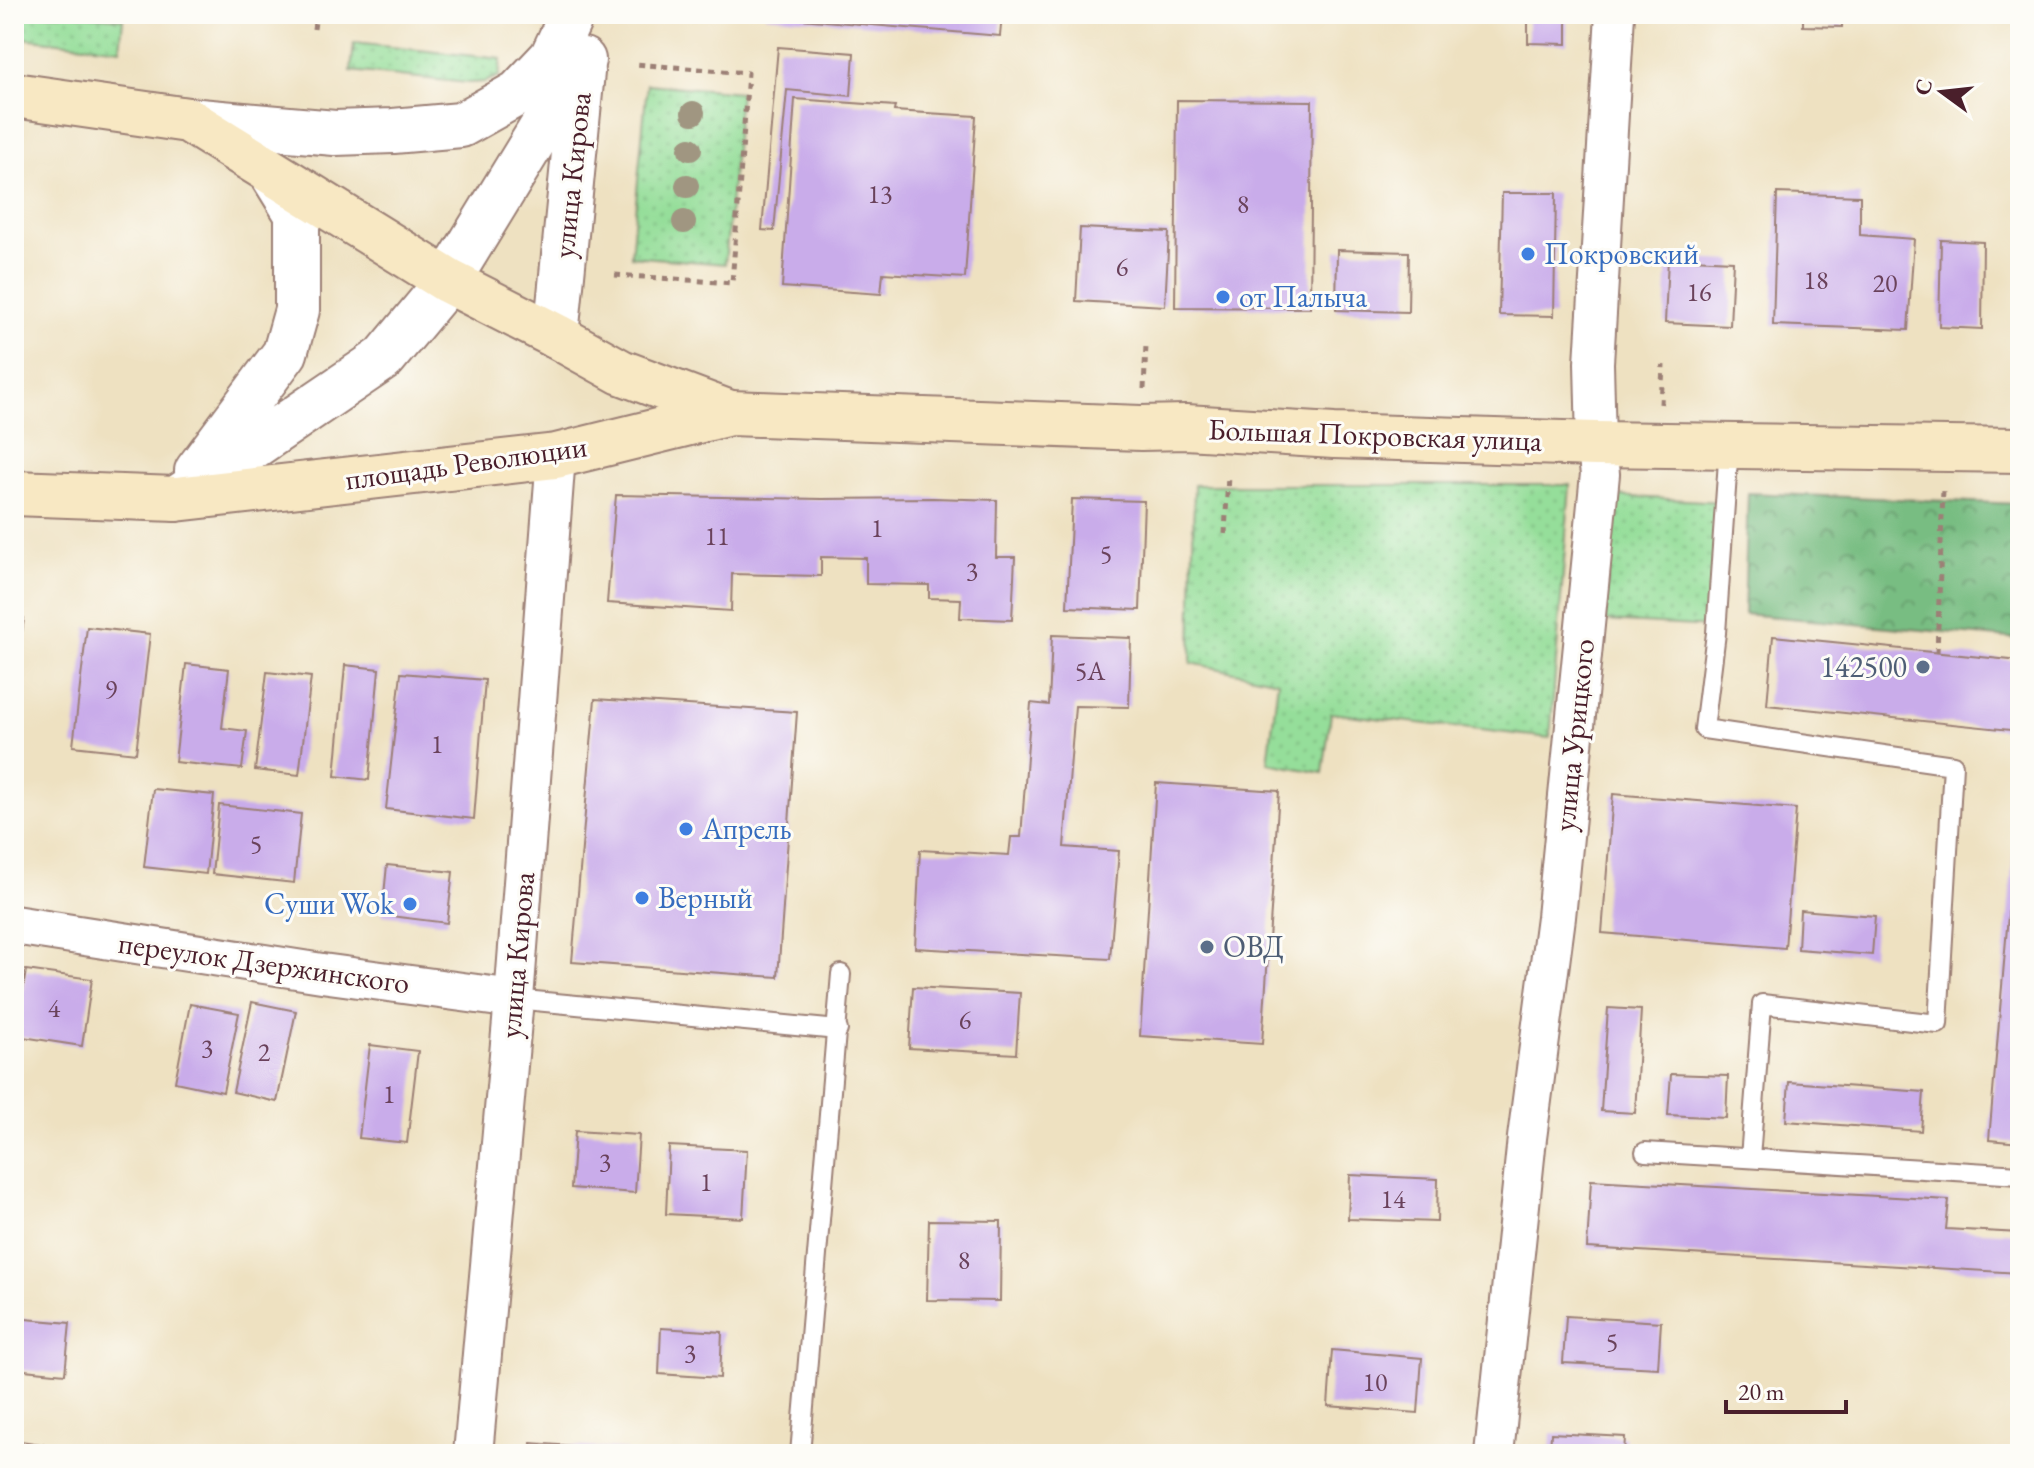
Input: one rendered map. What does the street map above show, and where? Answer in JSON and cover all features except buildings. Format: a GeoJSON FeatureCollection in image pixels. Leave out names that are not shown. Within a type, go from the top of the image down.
{"type":"FeatureCollection","features":[{"type":"Feature","properties":{"kind":"main road"},"geometry":{"type":"LineString","coordinates":[[14,95],[188,120],[448,281],[621,372],[730,413]]}},
{"type":"Feature","properties":{"kind":"main road","name":"Большая Покровская улица"},"geometry":{"type":"LineString","coordinates":[[730,413],[1596,444],[2020,450]]}},
{"type":"Feature","properties":{"kind":"main road","name":"площадь Революции"},"geometry":{"type":"LineString","coordinates":[[14,493],[176,499],[556,456],[730,413]]}},
{"type":"Feature","properties":{"kind":"street"},"geometry":{"type":"LineString","coordinates":[[188,120],[335,133],[461,125],[518,93],[552,57],[572,14]]}},
{"type":"Feature","properties":{"kind":"street","name":"улица Кирова"},"geometry":{"type":"LineString","coordinates":[[556,336],[589,14]]}},
{"type":"Feature","properties":{"kind":"street","name":"улица Урицкого"},"geometry":{"type":"LineString","coordinates":[[1494,1454],[1527,1138],[1558,901],[1600,474],[1594,363],[1615,14]]}},
{"type":"Feature","properties":{"kind":"street"},"geometry":{"type":"LineString","coordinates":[[176,499],[384,358],[448,281],[583,60]]}},
{"type":"Feature","properties":{"kind":"street"},"geometry":{"type":"LineString","coordinates":[[176,499],[285,353],[297,310],[297,214],[271,172]]}},
{"type":"Feature","properties":{"kind":"street","name":"улица Кирова"},"geometry":{"type":"LineString","coordinates":[[473,1454],[514,999],[556,456]]}},
{"type":"Feature","properties":{"kind":"street","name":"переулок Дзержинского"},"geometry":{"type":"LineString","coordinates":[[14,925],[514,999]]}},
{"type":"Feature","properties":{"kind":"lane"},"geometry":{"type":"LineString","coordinates":[[1729,446],[1716,633],[1704,729],[1953,765],[1938,1024],[1762,1004],[1750,1158]]}},
{"type":"Feature","properties":{"kind":"lane"},"geometry":{"type":"LineString","coordinates":[[800,1454],[841,974]]}},
{"type":"Feature","properties":{"kind":"lane"},"geometry":{"type":"LineString","coordinates":[[514,999],[838,1030]]}},
{"type":"Feature","properties":{"kind":"lane"},"geometry":{"type":"LineString","coordinates":[[1645,1152],[2020,1175]]}},
{"type":"Feature","properties":{"kind":"path"},"geometry":{"type":"LineString","coordinates":[[314,29],[316,14]]}},
{"type":"Feature","properties":{"kind":"path"},"geometry":{"type":"LineString","coordinates":[[615,275],[732,283],[748,73],[635,64]]}},
{"type":"Feature","properties":{"kind":"path"},"geometry":{"type":"LineString","coordinates":[[1225,534],[1228,475]]}},
{"type":"Feature","properties":{"kind":"path"},"geometry":{"type":"LineString","coordinates":[[1937,653],[1943,488]]}},
{"type":"Feature","properties":{"kind":"green space"},"geometry":{"type":"Polygon","coordinates":[[[14,14],[75,14],[123,19],[120,49],[14,37],[14,14]]]}},
{"type":"Feature","properties":{"kind":"green space"},"geometry":{"type":"Polygon","coordinates":[[[354,43],[501,59],[499,76],[485,82],[468,83],[351,71],[354,43]]]}},
{"type":"Feature","properties":{"kind":"green space"},"geometry":{"type":"Polygon","coordinates":[[[647,84],[740,92],[725,264],[631,256],[647,84]]]}},
{"type":"Feature","properties":{"kind":"green space"},"geometry":{"type":"Polygon","coordinates":[[[1194,485],[1570,485],[1550,738],[1331,713],[1323,773],[1268,763],[1278,681],[1191,663],[1194,485]]]}},
{"type":"Feature","properties":{"kind":"green space"},"geometry":{"type":"Polygon","coordinates":[[[1748,493],[2020,504],[2020,639],[1744,614],[1748,493]]]}},
{"type":"Feature","properties":{"kind":"green space"},"geometry":{"type":"Polygon","coordinates":[[[1613,496],[1722,502],[1713,627],[1605,621],[1613,496]]]}},
{"type":"Feature","properties":{"kind":"place","name":"Покровский"},"geometry":{"type":"Point","coordinates":[1528,254]}},
{"type":"Feature","properties":{"kind":"place","name":"от Палыча"},"geometry":{"type":"Point","coordinates":[1223,297]}},
{"type":"Feature","properties":{"kind":"place","name":"142500"},"geometry":{"type":"Point","coordinates":[1923,667]}},
{"type":"Feature","properties":{"kind":"place","name":"Апрель"},"geometry":{"type":"Point","coordinates":[686,829]}},
{"type":"Feature","properties":{"kind":"place","name":"Верный"},"geometry":{"type":"Point","coordinates":[642,898]}},
{"type":"Feature","properties":{"kind":"place","name":"Суши Wok"},"geometry":{"type":"Point","coordinates":[410,904]}},
{"type":"Feature","properties":{"kind":"place","name":"ОВД"},"geometry":{"type":"Point","coordinates":[1207,947]}}]}
